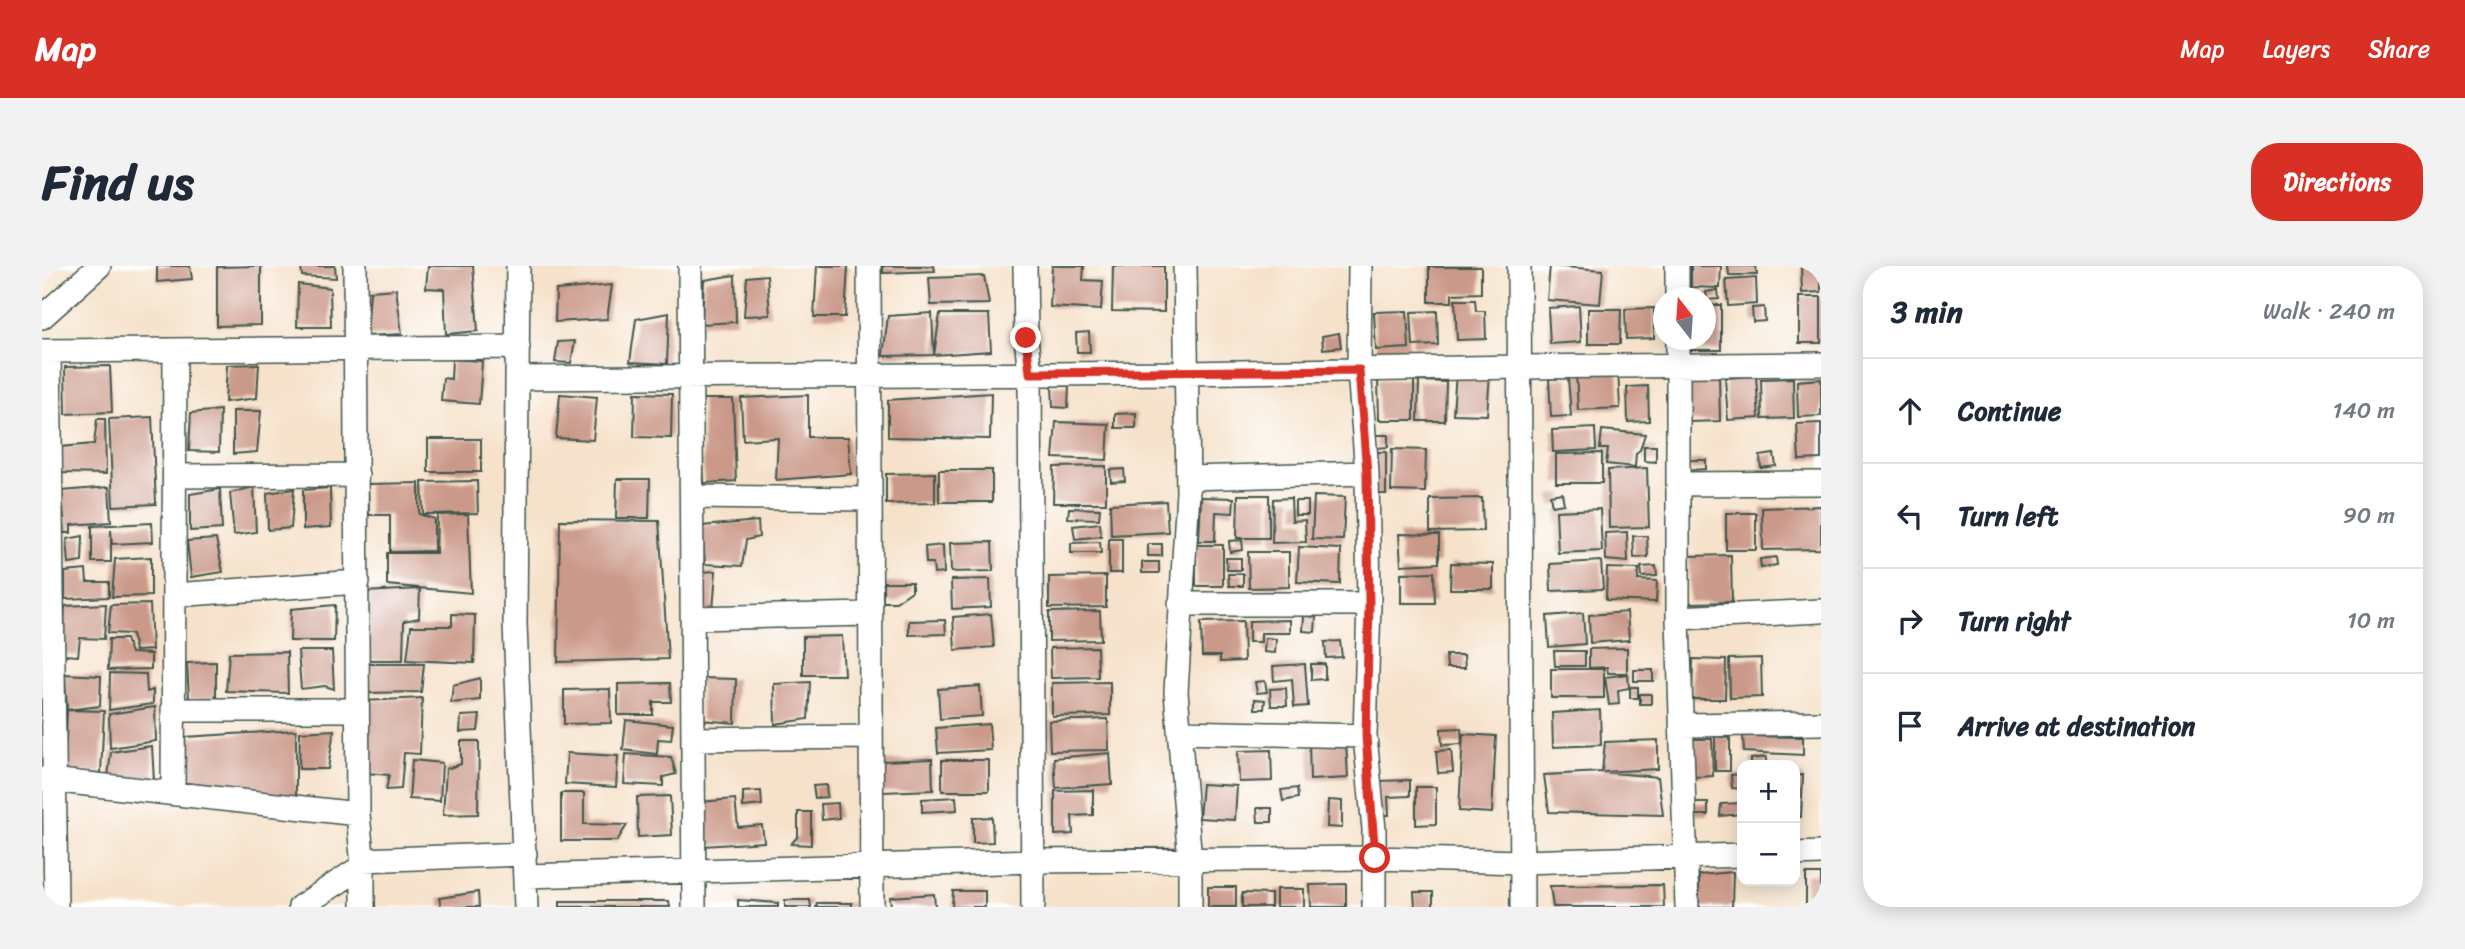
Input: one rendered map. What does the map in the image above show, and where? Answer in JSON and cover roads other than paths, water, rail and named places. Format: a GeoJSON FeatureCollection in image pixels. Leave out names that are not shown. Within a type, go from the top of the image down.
{"type":"FeatureCollection","features":[{"type":"Feature","properties":{"kind":"street"},"geometry":{"type":"LineString","coordinates":[[355,266],[358,814],[363,907]]}},
{"type":"Feature","properties":{"kind":"street"},"geometry":{"type":"LineString","coordinates":[[519,266],[515,624],[526,907]]}},
{"type":"Feature","properties":{"kind":"street"},"geometry":{"type":"LineString","coordinates":[[690,266],[694,907]]}},
{"type":"Feature","properties":{"kind":"street"},"geometry":{"type":"LineString","coordinates":[[870,266],[872,907]]}},
{"type":"Feature","properties":{"kind":"street"},"geometry":{"type":"LineString","coordinates":[[1026,266],[1026,338],[1030,373],[1033,907]]}},
{"type":"Feature","properties":{"kind":"street"},"geometry":{"type":"LineString","coordinates":[[1185,266],[1188,478],[1176,692],[1190,861],[1190,907]]}},
{"type":"Feature","properties":{"kind":"street"},"geometry":{"type":"LineString","coordinates":[[1360,266],[1359,370],[1367,473],[1369,604],[1366,736],[1375,858],[1374,907]]}},
{"type":"Feature","properties":{"kind":"street"},"geometry":{"type":"LineString","coordinates":[[1519,266],[1522,907]]}},
{"type":"Feature","properties":{"kind":"street"},"geometry":{"type":"LineString","coordinates":[[1676,266],[1677,287]]}},
{"type":"Feature","properties":{"kind":"street"},"geometry":{"type":"LineString","coordinates":[[42,317],[92,269]]}},
{"type":"Feature","properties":{"kind":"street"},"geometry":{"type":"LineString","coordinates":[[56,907],[48,780],[46,351],[518,347]]}},
{"type":"Feature","properties":{"kind":"street"},"geometry":{"type":"LineString","coordinates":[[173,793],[175,350]]}},
{"type":"Feature","properties":{"kind":"street"},"geometry":{"type":"LineString","coordinates":[[1678,350],[1678,618],[1687,907]]}},
{"type":"Feature","properties":{"kind":"street"},"geometry":{"type":"LineString","coordinates":[[517,378],[1821,365]]}},
{"type":"Feature","properties":{"kind":"street"},"geometry":{"type":"LineString","coordinates":[[1188,478],[1367,473]]}},
{"type":"Feature","properties":{"kind":"street"},"geometry":{"type":"LineString","coordinates":[[175,476],[357,475]]}},
{"type":"Feature","properties":{"kind":"street"},"geometry":{"type":"LineString","coordinates":[[1679,484],[1821,483]]}},
{"type":"Feature","properties":{"kind":"street"},"geometry":{"type":"LineString","coordinates":[[692,497],[870,499]]}},
{"type":"Feature","properties":{"kind":"street"},"geometry":{"type":"LineString","coordinates":[[174,595],[358,582]]}},
{"type":"Feature","properties":{"kind":"street"},"geometry":{"type":"LineString","coordinates":[[1180,604],[1369,604]]}},
{"type":"Feature","properties":{"kind":"street"},"geometry":{"type":"LineString","coordinates":[[1678,618],[1821,611]]}},
{"type":"Feature","properties":{"kind":"street"},"geometry":{"type":"LineString","coordinates":[[693,618],[870,614]]}},
{"type":"Feature","properties":{"kind":"street"},"geometry":{"type":"LineString","coordinates":[[173,710],[357,710]]}},
{"type":"Feature","properties":{"kind":"street"},"geometry":{"type":"LineString","coordinates":[[1682,725],[1821,723]]}},
{"type":"Feature","properties":{"kind":"street"},"geometry":{"type":"LineString","coordinates":[[1179,732],[1366,736]]}},
{"type":"Feature","properties":{"kind":"street"},"geometry":{"type":"LineString","coordinates":[[693,739],[870,737]]}},
{"type":"Feature","properties":{"kind":"street"},"geometry":{"type":"LineString","coordinates":[[48,780],[358,814]]}},
{"type":"Feature","properties":{"kind":"street"},"geometry":{"type":"LineString","coordinates":[[1800,854],[1821,853]]}},
{"type":"Feature","properties":{"kind":"street"},"geometry":{"type":"LineString","coordinates":[[300,907],[362,863],[694,871],[1034,861],[1375,858],[1522,862],[1737,855]]}}]}
